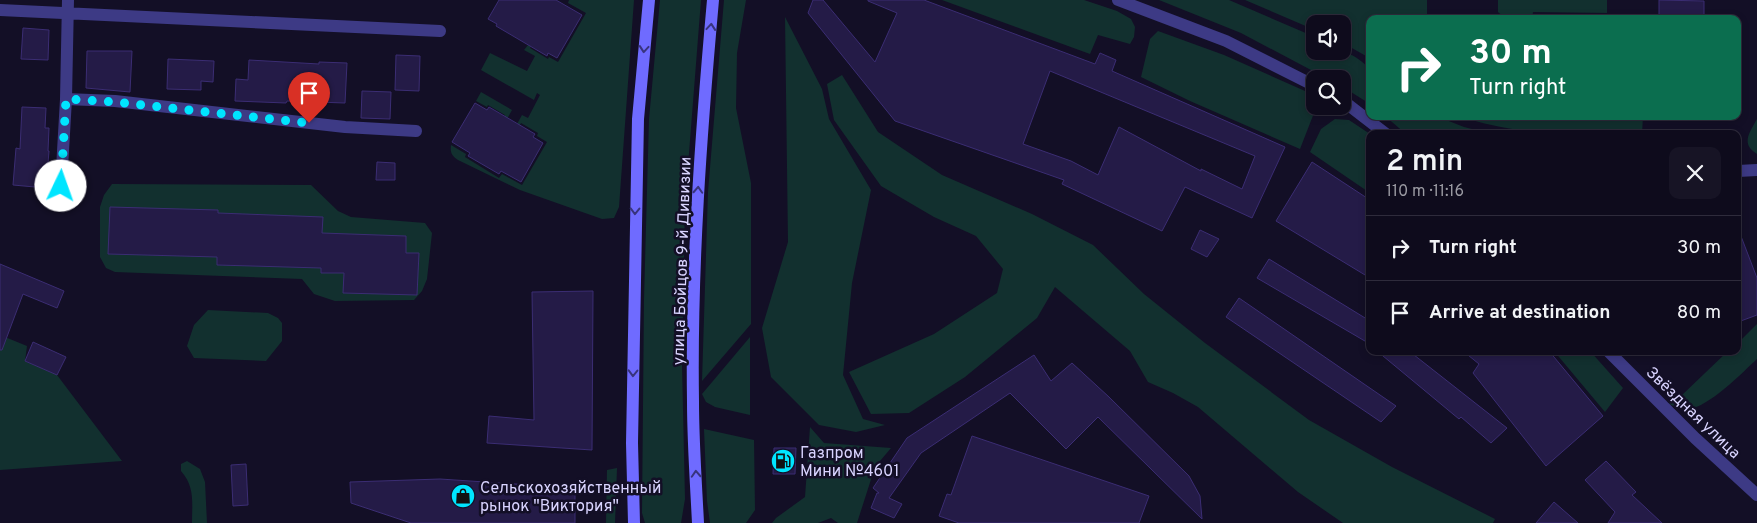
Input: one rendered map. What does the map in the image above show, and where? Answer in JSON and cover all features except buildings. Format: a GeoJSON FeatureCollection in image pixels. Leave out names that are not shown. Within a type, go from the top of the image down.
{"type":"FeatureCollection","features":[{"type":"Feature","properties":{"kind":"main road"},"geometry":{"type":"LineString","coordinates":[[634,523],[632,443],[638,119],[649,0]]}},
{"type":"Feature","properties":{"kind":"main road","name":"улица Бойцов 9-й Дивизии"},"geometry":{"type":"LineString","coordinates":[[698,523],[693,399],[695,260],[702,132],[713,0]]}},
{"type":"Feature","properties":{"kind":"street"},"geometry":{"type":"LineString","coordinates":[[61,186],[66,99],[68,0]]}},
{"type":"Feature","properties":{"kind":"street"},"geometry":{"type":"LineString","coordinates":[[1118,0],[1226,42],[1306,82]]}},
{"type":"Feature","properties":{"kind":"street"},"geometry":{"type":"LineString","coordinates":[[0,10],[440,31]]}},
{"type":"Feature","properties":{"kind":"street"},"geometry":{"type":"LineString","coordinates":[[66,99],[115,102],[345,127],[416,131]]}},
{"type":"Feature","properties":{"kind":"street"},"geometry":{"type":"LineString","coordinates":[[1351,107],[1366,119]]}},
{"type":"Feature","properties":{"kind":"street"},"geometry":{"type":"LineString","coordinates":[[1368,120],[1381,130]]}},
{"type":"Feature","properties":{"kind":"street"},"geometry":{"type":"LineString","coordinates":[[1741,171],[1757,170]]}},
{"type":"Feature","properties":{"kind":"street","name":"Звёздная улица"},"geometry":{"type":"LineString","coordinates":[[1612,355],[1695,438],[1757,496]]}},
{"type":"Feature","properties":{"kind":"green space"},"geometry":{"type":"Polygon","coordinates":[[[569,0],[634,0],[619,207],[614,218],[602,219],[520,190],[458,160],[451,152],[451,145],[466,154],[465,157],[499,178],[502,174],[522,185],[547,142],[537,136],[538,133],[521,123],[520,125],[517,124],[522,115],[528,118],[540,95],[537,93],[534,100],[481,70],[490,53],[527,71],[535,56],[524,50],[528,45],[548,59],[549,57],[558,62],[586,13],[568,3],[569,0]]]}},
{"type":"Feature","properties":{"kind":"green space"},"geometry":{"type":"Polygon","coordinates":[[[660,0],[701,0],[685,204],[682,365],[685,499],[681,523],[645,523],[642,513],[644,299],[649,119],[660,0]]]}},
{"type":"Feature","properties":{"kind":"green space"},"geometry":{"type":"Polygon","coordinates":[[[724,0],[746,0],[737,53],[736,108],[751,183],[751,324],[702,381],[708,192],[724,0]]]}},
{"type":"Feature","properties":{"kind":"green space"},"geometry":{"type":"Polygon","coordinates":[[[942,0],[1084,0],[1117,11],[1131,19],[1135,27],[1134,37],[1130,44],[1098,35],[1090,54],[942,0]]]}},
{"type":"Feature","properties":{"kind":"green space"},"geometry":{"type":"Polygon","coordinates":[[[1159,0],[1229,0],[1306,33],[1306,60],[1351,60],[1351,55],[1366,65],[1366,101],[1351,92],[1351,70],[1311,70],[1241,33],[1159,0]]]}},
{"type":"Feature","properties":{"kind":"green space"},"geometry":{"type":"Polygon","coordinates":[[[1245,0],[1427,0],[1427,15],[1366,15],[1366,56],[1351,48],[1351,15],[1306,15],[1306,26],[1245,0]]]}},
{"type":"Feature","properties":{"kind":"green space"},"geometry":{"type":"Polygon","coordinates":[[[1498,0],[1607,0],[1607,13],[1533,12],[1533,15],[1501,15],[1498,12],[1498,0]]]}},
{"type":"Feature","properties":{"kind":"green space"},"geometry":{"type":"Polygon","coordinates":[[[785,17],[822,89],[829,119],[871,190],[852,283],[843,375],[863,419],[885,425],[856,432],[819,425],[771,377],[762,328],[788,242],[785,17]]]}},
{"type":"Feature","properties":{"kind":"green space"},"geometry":{"type":"Polygon","coordinates":[[[1158,31],[1224,55],[1305,91],[1306,115],[1313,115],[1300,149],[1190,101],[1141,77],[1150,39],[1158,31]]]}},
{"type":"Feature","properties":{"kind":"green space"},"geometry":{"type":"Polygon","coordinates":[[[842,75],[878,132],[942,175],[1032,214],[1093,245],[1144,294],[1205,343],[1309,420],[1392,467],[1495,519],[1493,523],[1343,523],[1298,492],[1198,407],[1148,382],[1130,351],[1055,287],[1037,318],[965,377],[909,413],[871,414],[849,372],[934,334],[997,293],[1003,269],[976,236],[934,217],[881,186],[834,120],[827,84],[842,75]]]}},
{"type":"Feature","properties":{"kind":"green space"},"geometry":{"type":"Polygon","coordinates":[[[481,92],[512,110],[507,119],[504,117],[505,115],[488,105],[487,107],[476,101],[481,92]]]}},
{"type":"Feature","properties":{"kind":"green space"},"geometry":{"type":"Polygon","coordinates":[[[1335,119],[1349,120],[1366,131],[1366,190],[1310,152],[1321,129],[1335,119]]]}},
{"type":"Feature","properties":{"kind":"green space"},"geometry":{"type":"Polygon","coordinates":[[[1757,119],[1757,154],[1749,146],[1748,138],[1757,119]]]}},
{"type":"Feature","properties":{"kind":"green space"},"geometry":{"type":"Polygon","coordinates":[[[1390,120],[1446,120],[1476,130],[1401,130],[1390,120]]]}},
{"type":"Feature","properties":{"kind":"green space"},"geometry":{"type":"Polygon","coordinates":[[[1473,120],[1643,120],[1642,130],[1520,130],[1473,120]]]}},
{"type":"Feature","properties":{"kind":"green space"},"geometry":{"type":"Polygon","coordinates":[[[112,184],[311,185],[338,211],[351,217],[425,223],[432,233],[427,279],[422,291],[414,300],[335,301],[314,294],[302,279],[115,272],[106,268],[100,257],[100,207],[104,195],[112,184]]]}},
{"type":"Feature","properties":{"kind":"green space"},"geometry":{"type":"Polygon","coordinates":[[[208,310],[268,313],[278,318],[282,323],[282,341],[266,361],[194,358],[187,346],[194,325],[208,310]]]}},
{"type":"Feature","properties":{"kind":"green space"},"geometry":{"type":"Polygon","coordinates":[[[1757,324],[1757,359],[1734,380],[1715,396],[1696,407],[1683,409],[1669,404],[1681,396],[1724,355],[1741,355],[1741,340],[1757,324]]]}},
{"type":"Feature","properties":{"kind":"green space"},"geometry":{"type":"Polygon","coordinates":[[[0,335],[27,346],[25,361],[57,375],[122,461],[0,470],[0,335]]]}},
{"type":"Feature","properties":{"kind":"green space"},"geometry":{"type":"Polygon","coordinates":[[[750,337],[750,415],[715,407],[706,402],[702,394],[750,337]]]}},
{"type":"Feature","properties":{"kind":"green space"},"geometry":{"type":"Polygon","coordinates":[[[1557,355],[1594,355],[1623,388],[1605,412],[1557,355]]]}},
{"type":"Feature","properties":{"kind":"green space"},"geometry":{"type":"Polygon","coordinates":[[[810,427],[824,443],[891,448],[875,467],[857,523],[838,523],[831,518],[818,523],[772,523],[805,497],[810,427]]]}},
{"type":"Feature","properties":{"kind":"green space"},"geometry":{"type":"Polygon","coordinates":[[[704,429],[754,440],[755,510],[746,523],[710,523],[707,501],[704,429]]]}},
{"type":"Feature","properties":{"kind":"green space"},"geometry":{"type":"Polygon","coordinates":[[[187,461],[200,469],[205,482],[207,523],[192,523],[191,489],[181,471],[181,464],[187,461]]]}},
{"type":"Feature","properties":{"kind":"green space"},"geometry":{"type":"Polygon","coordinates":[[[617,468],[615,523],[606,523],[607,470],[617,468]]]}},
{"type":"Feature","properties":{"kind":"place","name":"Газпром Мини №4601"},"geometry":{"type":"Point","coordinates":[783,461]}},
{"type":"Feature","properties":{"kind":"place","name":"Сельскохозяйственный рынок \"Виктория\""},"geometry":{"type":"Point","coordinates":[463,496]}},
{"type":"Feature","properties":{"kind":"route"},"geometry":{"type":"LineString","coordinates":[[61,186],[66,99],[115,102],[309,123]]}}]}
